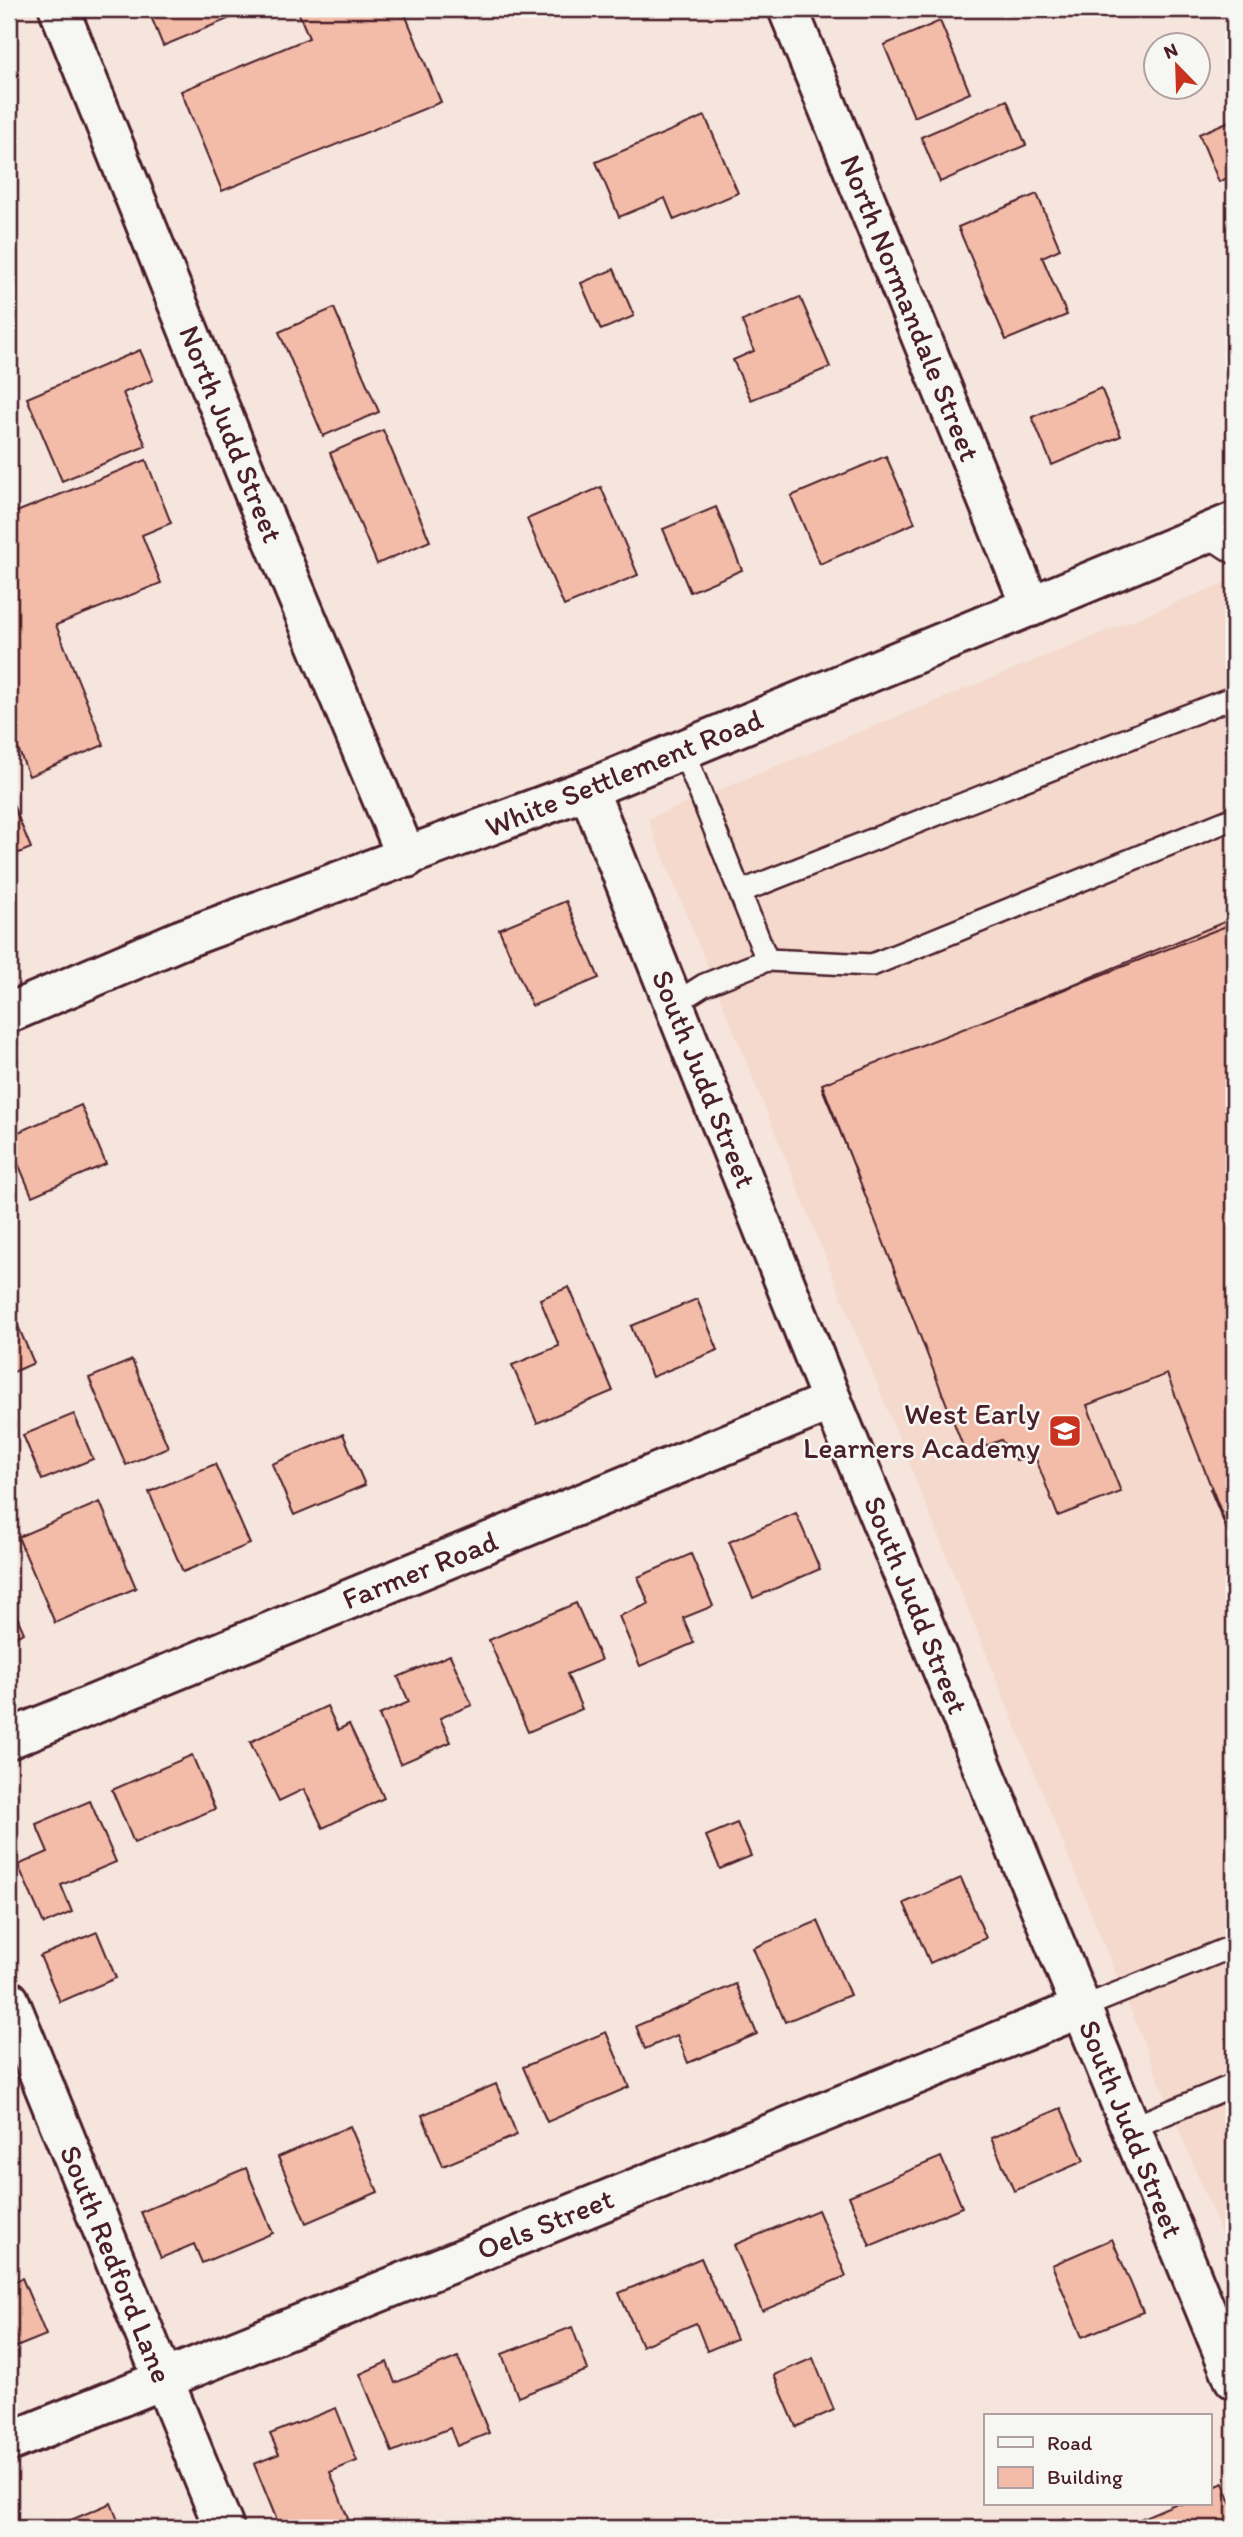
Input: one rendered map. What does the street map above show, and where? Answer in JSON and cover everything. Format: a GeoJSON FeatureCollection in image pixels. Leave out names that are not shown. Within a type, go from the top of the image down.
{"type":"FeatureCollection","features":[{"type":"Feature","properties":{"kind":"street","name":"North Judd Street"},"geometry":{"type":"LineString","coordinates":[[59,9],[254,493],[407,858]]}},
{"type":"Feature","properties":{"kind":"street","name":"North Normandale Street"},"geometry":{"type":"LineString","coordinates":[[788,9],[1031,607]]}},
{"type":"Feature","properties":{"kind":"street","name":"White Settlement Road"},"geometry":{"type":"LineString","coordinates":[[9,1013],[180,940],[588,789],[1031,607],[1225,537]]}},
{"type":"Feature","properties":{"kind":"street","name":"South Judd Street"},"geometry":{"type":"LineString","coordinates":[[588,789],[832,1401],[1234,2379]]}},
{"type":"Feature","properties":{"kind":"street","name":"Farmer Road"},"geometry":{"type":"LineString","coordinates":[[9,1739],[832,1401]]}},
{"type":"Feature","properties":{"kind":"street","name":"South Redford Lane"},"geometry":{"type":"LineString","coordinates":[[9,2000],[224,2528]]}},
{"type":"Feature","properties":{"kind":"street","name":"Oels Street"},"geometry":{"type":"LineString","coordinates":[[9,2442],[1081,2008]]}},
{"type":"Feature","properties":{"kind":"lane"},"geometry":{"type":"LineString","coordinates":[[740,892],[1234,697]]}},
{"type":"Feature","properties":{"kind":"lane"},"geometry":{"type":"LineString","coordinates":[[683,750],[767,960]]}},
{"type":"Feature","properties":{"kind":"lane"},"geometry":{"type":"LineString","coordinates":[[674,1004],[704,985],[767,960],[872,965],[1234,818]]}},
{"type":"Feature","properties":{"kind":"lane"},"geometry":{"type":"LineString","coordinates":[[1081,2008],[1234,1946]]}},
{"type":"Feature","properties":{"kind":"lane"},"geometry":{"type":"LineString","coordinates":[[1131,2128],[1234,2085]]}},
{"type":"Feature","properties":{"kind":"shaded area","name":"West Early Learners Academy"},"geometry":{"type":"Polygon","coordinates":[[[1234,579],[1234,2265],[648,819],[1234,579]]]}},
{"type":"Feature","properties":{"kind":"building"},"geometry":{"type":"Polygon","coordinates":[[[148,9],[252,9],[163,46],[148,9]]]}},
{"type":"Feature","properties":{"kind":"building"},"geometry":{"type":"Polygon","coordinates":[[[297,9],[403,9],[441,102],[222,191],[181,91],[309,38],[297,9]]]}},
{"type":"Feature","properties":{"kind":"building"},"geometry":{"type":"Polygon","coordinates":[[[940,21],[970,93],[914,117],[884,45],[940,21]]]}},
{"type":"Feature","properties":{"kind":"building"},"geometry":{"type":"Polygon","coordinates":[[[1007,100],[1026,145],[940,182],[921,137],[1007,100]]]}},
{"type":"Feature","properties":{"kind":"building"},"geometry":{"type":"Polygon","coordinates":[[[705,116],[738,193],[674,220],[665,198],[619,217],[596,162],[705,116]]]}},
{"type":"Feature","properties":{"kind":"building"},"geometry":{"type":"Polygon","coordinates":[[[1234,119],[1234,175],[1219,182],[1199,134],[1234,119]]]}},
{"type":"Feature","properties":{"kind":"building"},"geometry":{"type":"Polygon","coordinates":[[[9,139],[16,156],[9,159],[9,139]]]}},
{"type":"Feature","properties":{"kind":"building"},"geometry":{"type":"Polygon","coordinates":[[[1037,194],[1060,249],[1042,257],[1067,315],[1006,340],[958,227],[1037,194]]]}},
{"type":"Feature","properties":{"kind":"building"},"geometry":{"type":"Polygon","coordinates":[[[614,269],[634,316],[601,330],[581,283],[614,269]]]}},
{"type":"Feature","properties":{"kind":"building"},"geometry":{"type":"Polygon","coordinates":[[[800,297],[830,367],[751,400],[733,360],[754,351],[742,321],[800,297]]]}},
{"type":"Feature","properties":{"kind":"building"},"geometry":{"type":"Polygon","coordinates":[[[334,308],[379,412],[323,436],[279,332],[334,308]]]}},
{"type":"Feature","properties":{"kind":"building"},"geometry":{"type":"Polygon","coordinates":[[[140,350],[153,380],[123,393],[146,446],[62,481],[27,398],[140,350]]]}},
{"type":"Feature","properties":{"kind":"building"},"geometry":{"type":"Polygon","coordinates":[[[1101,388],[1121,436],[1052,465],[1032,417],[1101,388]]]}},
{"type":"Feature","properties":{"kind":"building"},"geometry":{"type":"Polygon","coordinates":[[[383,430],[430,541],[377,564],[330,453],[383,430]]]}},
{"type":"Feature","properties":{"kind":"building"},"geometry":{"type":"Polygon","coordinates":[[[886,456],[915,523],[820,564],[791,496],[886,456]]]}},
{"type":"Feature","properties":{"kind":"building"},"geometry":{"type":"Polygon","coordinates":[[[146,460],[171,523],[142,535],[161,583],[56,625],[104,745],[29,776],[9,726],[9,515],[146,460]]]}},
{"type":"Feature","properties":{"kind":"building"},"geometry":{"type":"Polygon","coordinates":[[[601,487],[638,575],[564,606],[527,519],[601,487]]]}},
{"type":"Feature","properties":{"kind":"building"},"geometry":{"type":"Polygon","coordinates":[[[716,507],[742,570],[690,592],[663,529],[716,507]]]}},
{"type":"Feature","properties":{"kind":"building"},"geometry":{"type":"Polygon","coordinates":[[[9,795],[31,848],[9,857],[9,795]]]}},
{"type":"Feature","properties":{"kind":"building"},"geometry":{"type":"Polygon","coordinates":[[[566,901],[599,978],[532,1006],[499,929],[566,901]]]}},
{"type":"Feature","properties":{"kind":"building"},"geometry":{"type":"Polygon","coordinates":[[[1234,918],[1234,1547],[1210,1489],[1217,1486],[1169,1370],[972,1450],[822,1088],[1234,918]],[[1062,1098],[962,1140],[1022,1283],[1177,1219],[1168,1198],[1142,1209],[1100,1107],[1071,1119],[1062,1098]]]}},
{"type":"Feature","properties":{"kind":"building"},"geometry":{"type":"Polygon","coordinates":[[[1234,923],[1234,1545],[1167,1374],[1087,1405],[1121,1492],[1058,1516],[1034,1454],[1017,1461],[1001,1440],[966,1454],[822,1084],[1234,923]]]}},
{"type":"Feature","properties":{"kind":"building"},"geometry":{"type":"Polygon","coordinates":[[[81,1105],[106,1164],[32,1196],[9,1142],[9,1136],[81,1105]]]}},
{"type":"Feature","properties":{"kind":"building"},"geometry":{"type":"Polygon","coordinates":[[[569,1287],[613,1391],[537,1423],[512,1365],[559,1346],[540,1299],[569,1287]]]}},
{"type":"Feature","properties":{"kind":"building"},"geometry":{"type":"Polygon","coordinates":[[[697,1299],[718,1350],[652,1377],[631,1326],[697,1299]]]}},
{"type":"Feature","properties":{"kind":"building"},"geometry":{"type":"Polygon","coordinates":[[[15,1319],[34,1363],[9,1374],[9,1322],[15,1319]]]}},
{"type":"Feature","properties":{"kind":"building"},"geometry":{"type":"Polygon","coordinates":[[[132,1360],[168,1447],[126,1465],[89,1378],[132,1360]]]}},
{"type":"Feature","properties":{"kind":"building"},"geometry":{"type":"Polygon","coordinates":[[[74,1414],[93,1459],[42,1480],[23,1435],[74,1414]]]}},
{"type":"Feature","properties":{"kind":"building"},"geometry":{"type":"Polygon","coordinates":[[[343,1434],[365,1485],[294,1515],[272,1464],[343,1434]]]}},
{"type":"Feature","properties":{"kind":"building"},"geometry":{"type":"Polygon","coordinates":[[[215,1464],[250,1544],[183,1572],[149,1492],[215,1464]]]}},
{"type":"Feature","properties":{"kind":"building"},"geometry":{"type":"Polygon","coordinates":[[[100,1502],[136,1588],[55,1623],[18,1537],[100,1502]]]}},
{"type":"Feature","properties":{"kind":"building"},"geometry":{"type":"Polygon","coordinates":[[[796,1513],[820,1569],[753,1598],[729,1542],[796,1513]]]}},
{"type":"Feature","properties":{"kind":"building"},"geometry":{"type":"Polygon","coordinates":[[[691,1554],[713,1606],[683,1618],[694,1643],[640,1666],[619,1616],[649,1604],[638,1577],[691,1554]]]}},
{"type":"Feature","properties":{"kind":"building"},"geometry":{"type":"Polygon","coordinates":[[[9,1598],[24,1633],[9,1640],[9,1598]]]}},
{"type":"Feature","properties":{"kind":"building"},"geometry":{"type":"Polygon","coordinates":[[[576,1603],[601,1660],[567,1674],[582,1709],[528,1732],[489,1640],[576,1603]]]}},
{"type":"Feature","properties":{"kind":"building"},"geometry":{"type":"Polygon","coordinates":[[[450,1655],[472,1705],[440,1718],[451,1742],[400,1764],[379,1715],[409,1702],[398,1677],[450,1655]]]}},
{"type":"Feature","properties":{"kind":"building"},"geometry":{"type":"Polygon","coordinates":[[[327,1706],[338,1730],[349,1724],[384,1798],[323,1828],[304,1789],[279,1801],[250,1742],[327,1706]]]}},
{"type":"Feature","properties":{"kind":"building"},"geometry":{"type":"Polygon","coordinates":[[[192,1755],[215,1809],[134,1843],[112,1790],[192,1755]]]}},
{"type":"Feature","properties":{"kind":"building"},"geometry":{"type":"Polygon","coordinates":[[[90,1801],[116,1862],[61,1885],[72,1912],[44,1924],[18,1865],[48,1852],[36,1824],[90,1801]]]}},
{"type":"Feature","properties":{"kind":"building"},"geometry":{"type":"Polygon","coordinates":[[[737,1823],[751,1856],[720,1869],[706,1836],[737,1823]]]}},
{"type":"Feature","properties":{"kind":"building"},"geometry":{"type":"Polygon","coordinates":[[[961,1878],[986,1938],[930,1963],[904,1903],[961,1878]]]}},
{"type":"Feature","properties":{"kind":"building"},"geometry":{"type":"Polygon","coordinates":[[[818,1921],[850,1995],[785,2022],[753,1948],[818,1921]]]}},
{"type":"Feature","properties":{"kind":"building"},"geometry":{"type":"Polygon","coordinates":[[[97,1932],[116,1978],[60,2002],[40,1956],[97,1932]]]}},
{"type":"Feature","properties":{"kind":"building"},"geometry":{"type":"Polygon","coordinates":[[[736,1984],[757,2034],[688,2063],[677,2035],[645,2049],[636,2026],[736,1984]]]}},
{"type":"Feature","properties":{"kind":"building"},"geometry":{"type":"Polygon","coordinates":[[[606,2032],[629,2087],[547,2122],[523,2067],[606,2032]]]}},
{"type":"Feature","properties":{"kind":"building"},"geometry":{"type":"Polygon","coordinates":[[[496,2084],[517,2135],[443,2166],[422,2115],[496,2084]]]}},
{"type":"Feature","properties":{"kind":"building"},"geometry":{"type":"Polygon","coordinates":[[[1061,2108],[1084,2161],[1014,2191],[991,2138],[1061,2108]]]}},
{"type":"Feature","properties":{"kind":"building"},"geometry":{"type":"Polygon","coordinates":[[[350,2126],[378,2192],[306,2223],[278,2157],[350,2126]]]}},
{"type":"Feature","properties":{"kind":"building"},"geometry":{"type":"Polygon","coordinates":[[[941,2157],[962,2207],[870,2246],[849,2196],[941,2157]]]}},
{"type":"Feature","properties":{"kind":"building"},"geometry":{"type":"Polygon","coordinates":[[[246,2168],[273,2233],[202,2263],[194,2244],[161,2258],[141,2212],[246,2168]]]}},
{"type":"Feature","properties":{"kind":"building"},"geometry":{"type":"Polygon","coordinates":[[[818,2210],[846,2276],[762,2311],[734,2245],[818,2210]]]}},
{"type":"Feature","properties":{"kind":"building"},"geometry":{"type":"Polygon","coordinates":[[[1112,2239],[1143,2312],[1082,2337],[1052,2265],[1112,2239]]]}},
{"type":"Feature","properties":{"kind":"building"},"geometry":{"type":"Polygon","coordinates":[[[701,2258],[736,2339],[707,2351],[696,2323],[642,2346],[619,2293],[701,2258]]]}},
{"type":"Feature","properties":{"kind":"building"},"geometry":{"type":"Polygon","coordinates":[[[22,2278],[46,2335],[9,2350],[9,2284],[22,2278]]]}},
{"type":"Feature","properties":{"kind":"building"},"geometry":{"type":"Polygon","coordinates":[[[572,2327],[588,2370],[518,2397],[502,2354],[572,2327]]]}},
{"type":"Feature","properties":{"kind":"building"},"geometry":{"type":"Polygon","coordinates":[[[458,2357],[489,2433],[457,2446],[450,2428],[392,2452],[360,2374],[387,2362],[395,2383],[458,2357]]]}},
{"type":"Feature","properties":{"kind":"building"},"geometry":{"type":"Polygon","coordinates":[[[813,2358],[834,2410],[796,2427],[774,2375],[813,2358]]]}},
{"type":"Feature","properties":{"kind":"building"},"geometry":{"type":"Polygon","coordinates":[[[336,2408],[357,2461],[330,2472],[350,2524],[339,2528],[280,2528],[254,2464],[279,2454],[270,2434],[336,2408]]]}},
{"type":"Feature","properties":{"kind":"building"},"geometry":{"type":"Polygon","coordinates":[[[1223,2483],[1234,2510],[1234,2528],[1121,2527],[1170,2506],[1212,2506],[1212,2488],[1223,2483]]]}},
{"type":"Feature","properties":{"kind":"building"},"geometry":{"type":"Polygon","coordinates":[[[111,2503],[121,2528],[52,2528],[111,2503]]]}},
{"type":"Feature","properties":{"kind":"building"},"geometry":{"type":"Polygon","coordinates":[[[1065,2519],[1069,2528],[1042,2528],[1065,2519]]]}},
{"type":"Feature","properties":{"kind":"place","name":"West Early Learners Academy"},"geometry":{"type":"Point","coordinates":[1065,1431]}}]}
